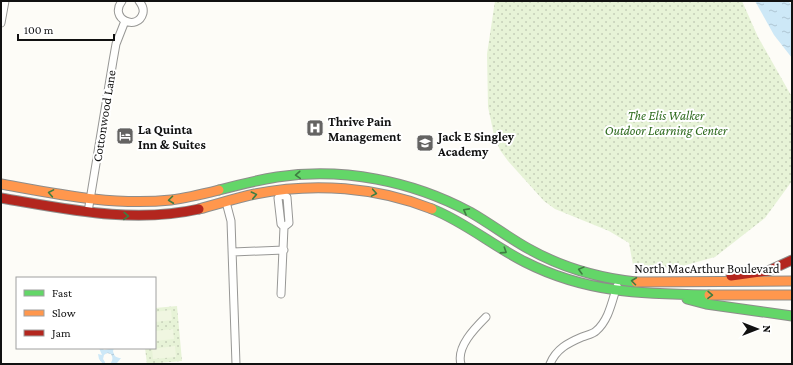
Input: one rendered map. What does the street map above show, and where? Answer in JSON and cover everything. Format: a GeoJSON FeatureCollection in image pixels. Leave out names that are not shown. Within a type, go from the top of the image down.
{"type":"FeatureCollection","features":[{"type":"Feature","properties":{"kind":"main road","name":"North MacArthur Boulevard"},"geometry":{"type":"LineString","coordinates":[[1,184],[89,199],[121,202],[168,200],[207,194],[239,184],[297,174],[337,175],[395,182],[452,203],[482,219],[527,248],[546,258],[576,269],[619,280],[640,282],[792,281]]}},
{"type":"Feature","properties":{"kind":"main road"},"geometry":{"type":"LineString","coordinates":[[336,188],[337,175]]}},
{"type":"Feature","properties":{"kind":"main road","name":"North MacArthur Boulevard"},"geometry":{"type":"LineString","coordinates":[[1,198],[118,216],[164,215],[199,210],[254,195],[281,192],[305,187],[336,188],[396,197],[428,207],[453,218],[476,231],[508,254],[541,270],[582,284],[615,290],[665,294],[792,295]]}},
{"type":"Feature","properties":{"kind":"main road"},"geometry":{"type":"LineString","coordinates":[[701,281],[768,271],[792,260]]}},
{"type":"Feature","properties":{"kind":"main road"},"geometry":{"type":"LineString","coordinates":[[665,294],[706,304],[792,316]]}},
{"type":"Feature","properties":{"kind":"street"},"geometry":{"type":"LineString","coordinates":[[1,23],[5,1]]}},
{"type":"Feature","properties":{"kind":"street"},"geometry":{"type":"LineString","coordinates":[[122,1],[119,6],[119,15],[124,21],[132,23],[140,19],[143,12],[142,4],[139,1]]}},
{"type":"Feature","properties":{"kind":"street","name":"Cottonwood Lane"},"geometry":{"type":"LineString","coordinates":[[88,212],[116,44],[124,21]]}},
{"type":"Feature","properties":{"kind":"street"},"geometry":{"type":"LineString","coordinates":[[281,192],[278,198],[281,224],[284,227],[281,294]]}},
{"type":"Feature","properties":{"kind":"street"},"geometry":{"type":"LineString","coordinates":[[226,202],[232,221],[236,364]]}},
{"type":"Feature","properties":{"kind":"street"},"geometry":{"type":"LineString","coordinates":[[233,252],[284,250]]}},
{"type":"Feature","properties":{"kind":"street"},"geometry":{"type":"LineString","coordinates":[[550,364],[559,349],[575,340],[595,332],[601,326],[606,319],[619,280]]}},
{"type":"Feature","properties":{"kind":"street"},"geometry":{"type":"LineString","coordinates":[[461,364],[459,356],[463,347],[475,328],[486,316]]}},
{"type":"Feature","properties":{"kind":"green space","name":"The Elis Walker Outdoor Learning Center"},"geometry":{"type":"Polygon","coordinates":[[[495,1],[742,1],[758,37],[792,97],[792,181],[765,218],[715,257],[675,268],[642,267],[633,265],[629,243],[609,231],[555,209],[544,201],[500,150],[494,135],[488,107],[487,54],[495,1]]]}},
{"type":"Feature","properties":{"kind":"green space"},"geometry":{"type":"Polygon","coordinates":[[[177,306],[182,361],[147,364],[145,349],[156,349],[156,308],[177,306]]]}},
{"type":"Feature","properties":{"kind":"green space"},"geometry":{"type":"Polygon","coordinates":[[[171,310],[172,320],[156,322],[156,312],[171,310]]]}},
{"type":"Feature","properties":{"kind":"green space"},"geometry":{"type":"Polygon","coordinates":[[[173,329],[174,339],[156,341],[156,331],[173,329]]]}},
{"type":"Feature","properties":{"kind":"green space"},"geometry":{"type":"Polygon","coordinates":[[[175,346],[176,357],[153,359],[152,349],[175,346]]]}},
{"type":"Feature","properties":{"kind":"water"},"geometry":{"type":"Polygon","coordinates":[[[755,1],[788,1],[792,5],[792,58],[774,35],[755,1]]]}},
{"type":"Feature","properties":{"kind":"water"},"geometry":{"type":"Polygon","coordinates":[[[99,349],[114,349],[115,355],[121,358],[117,363],[110,364],[112,357],[111,354],[107,353],[104,355],[103,359],[105,364],[103,364],[99,359],[98,354],[102,355],[99,349]]]}},
{"type":"Feature","properties":{"kind":"traffic: fast"},"geometry":{"type":"LineString","coordinates":[[219,190],[270,178],[302,174],[327,174],[376,179],[425,192],[448,201],[470,212],[529,249],[554,261],[594,275],[636,282]]}},
{"type":"Feature","properties":{"kind":"traffic: fast"},"geometry":{"type":"LineString","coordinates":[[432,209],[467,227],[525,262],[570,280],[615,290],[661,294],[709,295]]}},
{"type":"Feature","properties":{"kind":"traffic: fast"},"geometry":{"type":"LineString","coordinates":[[687,299],[706,304],[792,316]]}},
{"type":"Feature","properties":{"kind":"traffic: slow"},"geometry":{"type":"LineString","coordinates":[[1,184],[85,198],[128,201],[171,200],[219,190]]}},
{"type":"Feature","properties":{"kind":"traffic: slow"},"geometry":{"type":"LineString","coordinates":[[199,209],[255,194],[300,188],[367,191],[432,209]]}},
{"type":"Feature","properties":{"kind":"traffic: slow"},"geometry":{"type":"LineString","coordinates":[[636,282],[792,281]]}},
{"type":"Feature","properties":{"kind":"traffic: slow"},"geometry":{"type":"LineString","coordinates":[[709,295],[792,295]]}},
{"type":"Feature","properties":{"kind":"traffic: jam"},"geometry":{"type":"LineString","coordinates":[[1,198],[75,210],[125,215],[150,215],[199,209]]}},
{"type":"Feature","properties":{"kind":"traffic: jam"},"geometry":{"type":"LineString","coordinates":[[731,276],[768,271],[792,260]]}},
{"type":"Feature","properties":{"kind":"place","name":"Thrive Pain Management"},"geometry":{"type":"Point","coordinates":[315,128]}},
{"type":"Feature","properties":{"kind":"place","name":"La Quinta Inn & Suites"},"geometry":{"type":"Point","coordinates":[125,136]}},
{"type":"Feature","properties":{"kind":"place","name":"Jack E Singley Academy"},"geometry":{"type":"Point","coordinates":[425,143]}}]}
